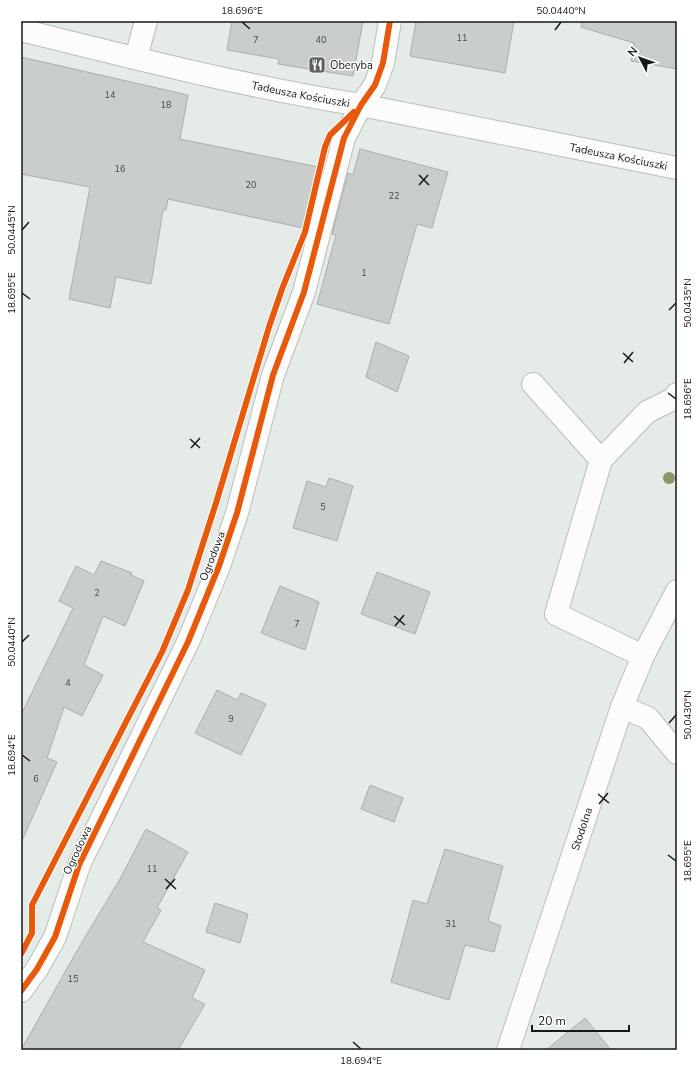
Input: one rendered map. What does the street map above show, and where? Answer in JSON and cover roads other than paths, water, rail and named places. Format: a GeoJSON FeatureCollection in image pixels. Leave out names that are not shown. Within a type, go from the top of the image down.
{"type":"FeatureCollection","features":[{"type":"Feature","properties":{"kind":"street"},"geometry":{"type":"LineString","coordinates":[[136,58],[146,21]]}},
{"type":"Feature","properties":{"kind":"street","name":"Ogrodowa"},"geometry":{"type":"LineString","coordinates":[[21,991],[38,969],[55,936],[79,865],[188,642],[219,566],[237,513],[273,375],[304,292],[344,138],[361,105],[375,85],[383,63],[390,21]]}},
{"type":"Feature","properties":{"kind":"street","name":"Tadeusza Kościuszki"},"geometry":{"type":"LineString","coordinates":[[21,30],[136,58],[323,99],[361,105],[677,168]]}},
{"type":"Feature","properties":{"kind":"street"},"geometry":{"type":"LineString","coordinates":[[533,384],[601,460]]}},
{"type":"Feature","properties":{"kind":"street"},"geometry":{"type":"LineString","coordinates":[[643,656],[556,614],[601,460],[647,412],[673,399],[677,394]]}},
{"type":"Feature","properties":{"kind":"street","name":"Stodolna"},"geometry":{"type":"LineString","coordinates":[[508,1050],[622,707],[643,656],[677,591]]}},
{"type":"Feature","properties":{"kind":"street"},"geometry":{"type":"LineString","coordinates":[[622,707],[648,718],[677,753]]}},
{"type":"Feature","properties":{"kind":"place","name":"Oberyba"},"geometry":{"type":"Point","coordinates":[317,65]}}]}
